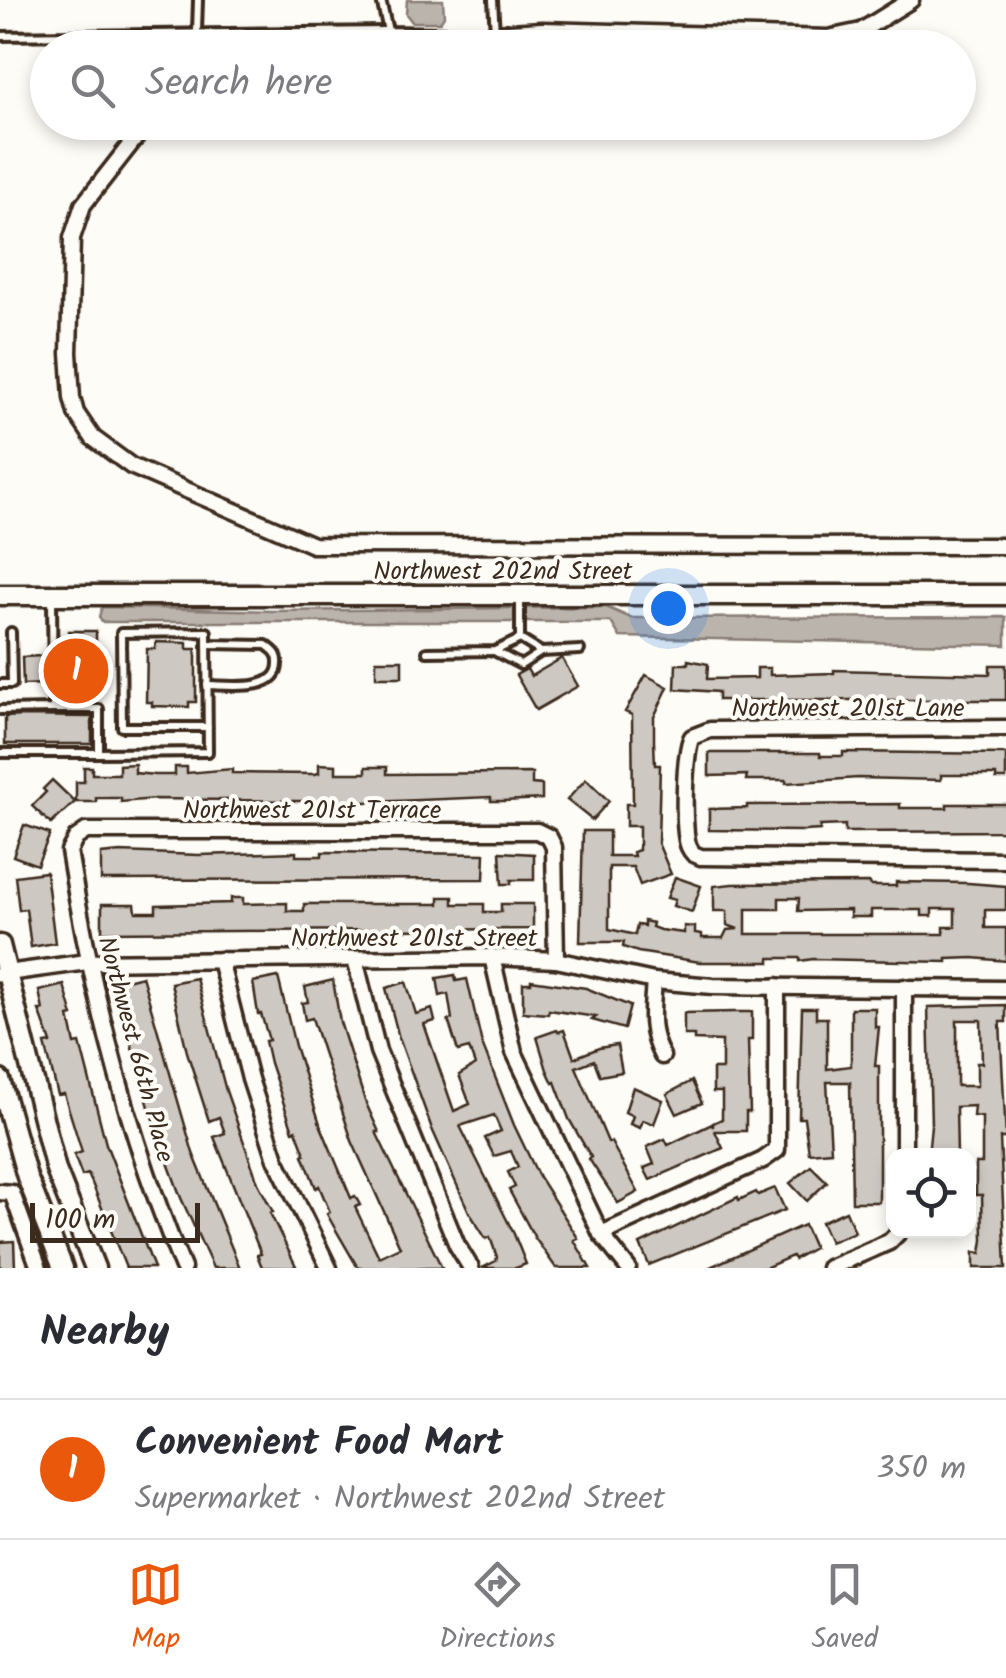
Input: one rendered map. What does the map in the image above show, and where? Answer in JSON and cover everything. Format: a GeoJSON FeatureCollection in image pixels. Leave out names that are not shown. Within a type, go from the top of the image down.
{"type":"FeatureCollection","features":[{"type":"Feature","properties":{"kind":"street"},"geometry":{"type":"LineString","coordinates":[[861,30],[911,0]]}},
{"type":"Feature","properties":{"kind":"street"},"geometry":{"type":"LineString","coordinates":[[134,140],[83,205],[72,238],[69,352],[76,413],[93,438],[131,466],[314,544],[1006,546]]}},
{"type":"Feature","properties":{"kind":"street","name":"Northwest 202nd Street"},"geometry":{"type":"LineString","coordinates":[[0,594],[520,600],[1006,595]]}},
{"type":"Feature","properties":{"kind":"street","name":"Northwest 201st Lane"},"geometry":{"type":"LineString","coordinates":[[1006,728],[710,730],[692,736],[687,751],[687,839],[694,854],[716,858],[1006,860]]}},
{"type":"Feature","properties":{"kind":"street","name":"Northwest 201st Terrace"},"geometry":{"type":"LineString","coordinates":[[76,838],[86,832],[537,831],[549,838],[554,847],[556,960]]}},
{"type":"Feature","properties":{"kind":"street","name":"Northwest 66th Place"},"geometry":{"type":"LineString","coordinates":[[76,838],[69,851],[87,962],[123,1104],[183,1268]]}},
{"type":"Feature","properties":{"kind":"street"},"geometry":{"type":"LineString","coordinates":[[0,945],[3,974],[56,1170],[95,1268]]}},
{"type":"Feature","properties":{"kind":"street"},"geometry":{"type":"LineString","coordinates":[[492,957],[514,1052],[601,1234],[628,1268]]}},
{"type":"Feature","properties":{"kind":"street","name":"Northwest 201st Street"},"geometry":{"type":"LineString","coordinates":[[3,974],[87,962],[492,957],[556,960],[654,981],[1006,988]]}},
{"type":"Feature","properties":{"kind":"street"},"geometry":{"type":"LineString","coordinates":[[355,959],[378,1051],[471,1268]]}},
{"type":"Feature","properties":{"kind":"street"},"geometry":{"type":"LineString","coordinates":[[220,960],[276,1160],[328,1268]]}},
{"type":"Feature","properties":{"kind":"street"},"geometry":{"type":"LineString","coordinates":[[654,981],[653,1039],[662,1056]]}},
{"type":"Feature","properties":{"kind":"street"},"geometry":{"type":"LineString","coordinates":[[601,1234],[777,1150],[777,986]]}},
{"type":"Feature","properties":{"kind":"street"},"geometry":{"type":"LineString","coordinates":[[904,987],[904,1148]]}},
{"type":"Feature","properties":{"kind":"street"},"geometry":{"type":"LineString","coordinates":[[0,1080],[27,1177],[62,1268]]}},
{"type":"Feature","properties":{"kind":"street"},"geometry":{"type":"LineString","coordinates":[[0,1192],[12,1193],[40,1268]]}},
{"type":"Feature","properties":{"kind":"street"},"geometry":{"type":"LineString","coordinates":[[829,1268],[893,1238]]}},
{"type":"Feature","properties":{"kind":"lane"},"geometry":{"type":"LineString","coordinates":[[197,30],[198,0]]}},
{"type":"Feature","properties":{"kind":"lane"},"geometry":{"type":"LineString","coordinates":[[381,0],[388,30]]}},
{"type":"Feature","properties":{"kind":"lane"},"geometry":{"type":"LineString","coordinates":[[492,30],[494,0]]}},
{"type":"Feature","properties":{"kind":"lane"},"geometry":{"type":"LineString","coordinates":[[0,36],[30,35]]}},
{"type":"Feature","properties":{"kind":"lane"},"geometry":{"type":"LineString","coordinates":[[52,594],[53,709]]}},
{"type":"Feature","properties":{"kind":"lane"},"geometry":{"type":"LineString","coordinates":[[520,600],[520,639]]}},
{"type":"Feature","properties":{"kind":"lane"},"geometry":{"type":"LineString","coordinates":[[0,684],[12,684],[11,632]]}},
{"type":"Feature","properties":{"kind":"lane"},"geometry":{"type":"LineString","coordinates":[[0,753],[208,752],[208,726],[208,686],[207,632],[121,633],[122,727],[208,726]]}},
{"type":"Feature","properties":{"kind":"lane"},"geometry":{"type":"LineString","coordinates":[[426,652],[495,651],[520,639]]}},
{"type":"Feature","properties":{"kind":"lane"},"geometry":{"type":"LineString","coordinates":[[520,639],[541,652]]}},
{"type":"Feature","properties":{"kind":"lane"},"geometry":{"type":"LineString","coordinates":[[207,644],[266,645],[276,654],[278,666],[272,678],[261,684],[208,686]]}},
{"type":"Feature","properties":{"kind":"lane"},"geometry":{"type":"LineString","coordinates":[[495,651],[521,665],[541,652],[580,650]]}},
{"type":"Feature","properties":{"kind":"lane"},"geometry":{"type":"LineString","coordinates":[[0,710],[99,709],[100,752]]}},
{"type":"Feature","properties":{"kind":"shaded area"},"geometry":{"type":"Polygon","coordinates":[[[407,0],[443,0],[444,16],[440,22],[412,22],[406,14],[407,0]]]}},
{"type":"Feature","properties":{"kind":"shaded area"},"geometry":{"type":"Polygon","coordinates":[[[102,607],[273,611],[606,607],[631,618],[1006,617],[1006,645],[620,637],[611,622],[102,622],[102,607]]]}},
{"type":"Feature","properties":{"kind":"building"},"geometry":{"type":"Polygon","coordinates":[[[69,631],[96,631],[96,687],[67,687],[69,631]]]}},
{"type":"Feature","properties":{"kind":"building"},"geometry":{"type":"Polygon","coordinates":[[[156,642],[187,643],[187,649],[196,649],[196,702],[189,702],[189,707],[152,706],[152,702],[146,702],[147,649],[155,649],[156,642]]]}},
{"type":"Feature","properties":{"kind":"building"},"geometry":{"type":"Polygon","coordinates":[[[42,656],[43,684],[23,685],[22,657],[42,656]]]}},
{"type":"Feature","properties":{"kind":"building"},"geometry":{"type":"Polygon","coordinates":[[[562,658],[578,686],[536,710],[516,675],[527,669],[531,676],[562,658]]]}},
{"type":"Feature","properties":{"kind":"building"},"geometry":{"type":"Polygon","coordinates":[[[376,660],[402,660],[402,677],[376,677],[376,660]]]}},
{"type":"Feature","properties":{"kind":"building"},"geometry":{"type":"Polygon","coordinates":[[[688,660],[708,664],[707,679],[757,678],[757,668],[770,668],[770,675],[834,670],[990,674],[990,665],[1006,665],[1006,700],[718,700],[718,692],[675,689],[676,664],[688,664],[688,660]]]}},
{"type":"Feature","properties":{"kind":"building"},"geometry":{"type":"Polygon","coordinates":[[[646,675],[668,687],[654,717],[654,741],[655,765],[660,765],[658,843],[671,874],[640,885],[633,867],[609,867],[609,929],[635,935],[637,925],[644,926],[644,921],[660,930],[684,933],[684,926],[695,927],[695,933],[702,934],[702,938],[723,938],[727,930],[738,929],[727,925],[727,911],[714,911],[714,886],[732,884],[896,886],[896,882],[1006,886],[1006,910],[985,910],[985,928],[1006,928],[1006,961],[770,958],[770,962],[700,962],[638,952],[623,947],[624,942],[580,942],[583,831],[609,831],[609,856],[634,856],[633,852],[639,850],[639,826],[626,826],[626,804],[633,804],[632,715],[625,712],[646,675]],[[779,898],[779,909],[746,909],[746,934],[944,934],[944,927],[955,927],[955,909],[932,909],[932,916],[922,916],[922,910],[871,910],[871,917],[850,917],[850,910],[798,911],[799,898],[779,898]]]}},
{"type":"Feature","properties":{"kind":"building"},"geometry":{"type":"Polygon","coordinates":[[[5,717],[92,717],[92,744],[5,744],[5,717]]]}},
{"type":"Feature","properties":{"kind":"building"},"geometry":{"type":"Polygon","coordinates":[[[843,752],[1006,754],[1006,779],[996,779],[996,775],[941,775],[941,780],[858,778],[786,783],[746,780],[747,775],[709,776],[709,753],[843,756],[843,752]]]}},
{"type":"Feature","properties":{"kind":"building"},"geometry":{"type":"Polygon","coordinates":[[[135,764],[135,773],[155,775],[175,775],[175,767],[187,767],[187,773],[232,769],[232,773],[315,774],[319,773],[319,764],[336,765],[336,773],[366,773],[366,767],[387,767],[387,774],[532,773],[532,784],[542,785],[542,799],[121,802],[121,798],[96,798],[96,802],[76,802],[76,782],[84,782],[84,767],[92,767],[92,774],[119,774],[119,765],[135,764]]]}},
{"type":"Feature","properties":{"kind":"building"},"geometry":{"type":"Polygon","coordinates":[[[586,779],[609,801],[592,820],[567,800],[586,779]]]}},
{"type":"Feature","properties":{"kind":"building"},"geometry":{"type":"Polygon","coordinates":[[[52,780],[75,802],[51,824],[32,806],[52,780]]]}},
{"type":"Feature","properties":{"kind":"building"},"geometry":{"type":"Polygon","coordinates":[[[900,804],[900,808],[947,808],[947,804],[1006,804],[1006,831],[845,832],[845,825],[804,831],[709,830],[709,809],[747,805],[900,804]]]}},
{"type":"Feature","properties":{"kind":"building"},"geometry":{"type":"Polygon","coordinates":[[[24,825],[50,834],[37,865],[13,856],[24,825]]]}},
{"type":"Feature","properties":{"kind":"building"},"geometry":{"type":"Polygon","coordinates":[[[296,852],[296,856],[322,856],[322,852],[485,854],[484,879],[101,880],[101,854],[296,852]]]}},
{"type":"Feature","properties":{"kind":"building"},"geometry":{"type":"Polygon","coordinates":[[[500,852],[534,854],[534,880],[502,884],[500,852]]]}},
{"type":"Feature","properties":{"kind":"building"},"geometry":{"type":"Polygon","coordinates":[[[46,872],[55,943],[31,947],[26,909],[19,910],[15,876],[46,872]]]}},
{"type":"Feature","properties":{"kind":"building"},"geometry":{"type":"Polygon","coordinates":[[[675,877],[701,886],[692,912],[673,906],[675,900],[667,898],[675,877]]]}},
{"type":"Feature","properties":{"kind":"building"},"geometry":{"type":"Polygon","coordinates":[[[439,897],[453,897],[453,904],[484,904],[484,912],[501,912],[501,904],[533,904],[533,929],[102,932],[102,904],[135,904],[136,912],[156,912],[156,905],[231,903],[231,898],[243,898],[243,904],[287,903],[287,911],[304,911],[304,904],[439,904],[439,897]]]}},
{"type":"Feature","properties":{"kind":"building"},"geometry":{"type":"Polygon","coordinates":[[[455,975],[456,981],[467,979],[482,1044],[514,1125],[539,1177],[578,1238],[574,1240],[590,1268],[556,1268],[535,1238],[509,1190],[515,1187],[508,1172],[518,1167],[511,1151],[494,1156],[485,1138],[501,1131],[494,1115],[460,1126],[526,1264],[516,1268],[482,1268],[497,1257],[490,1237],[486,1239],[469,1212],[432,1129],[399,1038],[386,988],[406,982],[416,1014],[432,1009],[435,1021],[424,1024],[454,1111],[470,1104],[459,1075],[475,1065],[469,1048],[458,1051],[448,1020],[452,1019],[448,994],[440,996],[437,978],[455,975]]]}},
{"type":"Feature","properties":{"kind":"building"},"geometry":{"type":"Polygon","coordinates":[[[142,976],[193,1153],[240,1268],[213,1268],[163,1149],[166,1148],[149,1107],[132,1047],[118,982],[142,976]]]}},
{"type":"Feature","properties":{"kind":"building"},"geometry":{"type":"Polygon","coordinates":[[[278,977],[320,1124],[351,1198],[355,1196],[360,1205],[355,1207],[379,1257],[400,1247],[352,1141],[312,1018],[305,1020],[302,1003],[308,1002],[305,987],[333,980],[340,1022],[376,1132],[442,1268],[358,1268],[333,1225],[296,1130],[293,1131],[270,1063],[265,1041],[269,1040],[258,1014],[253,982],[278,977]]]}},
{"type":"Feature","properties":{"kind":"building"},"geometry":{"type":"Polygon","coordinates":[[[196,978],[226,1091],[258,1183],[273,1212],[270,1213],[296,1266],[291,1268],[262,1267],[257,1255],[261,1254],[214,1137],[225,1133],[219,1117],[209,1121],[171,983],[196,978]]]}},
{"type":"Feature","properties":{"kind":"building"},"geometry":{"type":"Polygon","coordinates":[[[531,980],[586,988],[630,1006],[624,1029],[592,1020],[596,1017],[549,1010],[548,1014],[523,1012],[523,983],[531,980]]]}},
{"type":"Feature","properties":{"kind":"building"},"geometry":{"type":"Polygon","coordinates":[[[64,985],[73,1016],[69,1017],[75,1044],[80,1043],[106,1144],[154,1268],[126,1268],[88,1174],[82,1176],[74,1155],[82,1152],[64,1094],[58,1095],[45,1044],[51,1043],[39,1010],[43,1010],[39,991],[64,985]]]}},
{"type":"Feature","properties":{"kind":"building"},"geometry":{"type":"Polygon","coordinates":[[[1006,1005],[1006,1022],[1000,1022],[1006,1138],[1000,1138],[1006,1268],[974,1268],[974,1252],[981,1253],[983,1240],[982,1195],[976,1195],[976,1163],[982,1163],[982,1117],[973,1116],[974,1106],[956,1107],[957,1148],[929,1148],[928,1007],[1006,1005]],[[957,1020],[957,1086],[977,1086],[977,1063],[982,1063],[981,1020],[957,1020]]]}},
{"type":"Feature","properties":{"kind":"building"},"geometry":{"type":"Polygon","coordinates":[[[802,1008],[816,1008],[816,1018],[827,1018],[827,1069],[851,1066],[851,1008],[875,1008],[875,1027],[879,1027],[875,1066],[879,1066],[879,1202],[852,1202],[850,1082],[827,1082],[831,1151],[809,1153],[804,1118],[799,1118],[802,1008]]]}},
{"type":"Feature","properties":{"kind":"building"},"geometry":{"type":"Polygon","coordinates":[[[752,1012],[752,1040],[748,1040],[750,1112],[746,1112],[746,1131],[715,1131],[723,1148],[650,1180],[644,1168],[654,1164],[647,1147],[665,1139],[668,1145],[712,1124],[713,1127],[722,1119],[722,1092],[713,1092],[713,1069],[722,1069],[722,1041],[694,1040],[694,1035],[684,1035],[684,1013],[752,1012]]]}},
{"type":"Feature","properties":{"kind":"building"},"geometry":{"type":"Polygon","coordinates":[[[564,1030],[574,1058],[617,1045],[622,1072],[600,1076],[594,1060],[576,1067],[608,1142],[638,1192],[618,1203],[589,1159],[547,1070],[537,1037],[564,1030]]]}},
{"type":"Feature","properties":{"kind":"building"},"geometry":{"type":"Polygon","coordinates":[[[692,1081],[702,1103],[677,1114],[667,1094],[692,1081]]]}},
{"type":"Feature","properties":{"kind":"building"},"geometry":{"type":"Polygon","coordinates":[[[633,1087],[663,1100],[654,1124],[643,1120],[640,1128],[630,1124],[633,1116],[625,1112],[633,1087]]]}},
{"type":"Feature","properties":{"kind":"building"},"geometry":{"type":"Polygon","coordinates":[[[811,1166],[827,1182],[807,1201],[790,1183],[811,1166]]]}},
{"type":"Feature","properties":{"kind":"building"},"geometry":{"type":"Polygon","coordinates":[[[775,1188],[785,1210],[649,1265],[640,1244],[738,1197],[739,1200],[775,1188]]]}},
{"type":"Feature","properties":{"kind":"building"},"geometry":{"type":"Polygon","coordinates":[[[846,1211],[855,1232],[830,1242],[821,1222],[846,1211]]]}},
{"type":"Feature","properties":{"kind":"building"},"geometry":{"type":"Polygon","coordinates":[[[804,1225],[814,1248],[794,1259],[792,1256],[765,1268],[708,1268],[804,1225]]]}},
{"type":"Feature","properties":{"kind":"building"},"geometry":{"type":"Polygon","coordinates":[[[14,1241],[15,1268],[0,1268],[0,1242],[14,1241]]]}},
{"type":"Feature","properties":{"kind":"place","name":"Convenient Food Mart"},"geometry":{"type":"Point","coordinates":[76,671]}}]}
